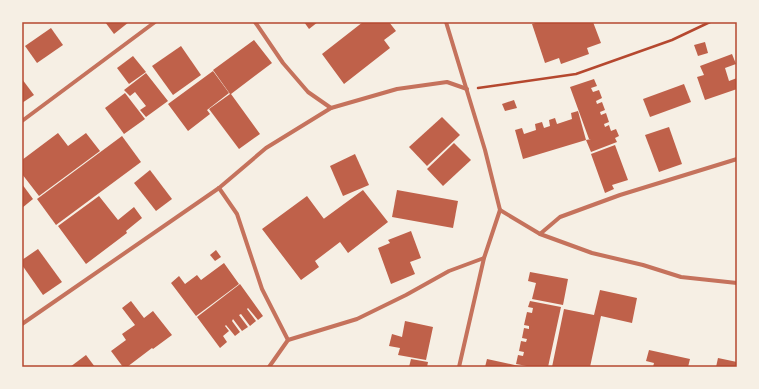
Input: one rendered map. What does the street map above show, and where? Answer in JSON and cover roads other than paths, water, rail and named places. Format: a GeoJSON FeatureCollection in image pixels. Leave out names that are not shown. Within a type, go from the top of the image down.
{"type":"FeatureCollection","features":[{"type":"Feature","properties":{"kind":"street"},"geometry":{"type":"LineString","coordinates":[[22,121],[155,22]]}},
{"type":"Feature","properties":{"kind":"street"},"geometry":{"type":"LineString","coordinates":[[255,22],[308,92],[331,108]]}},
{"type":"Feature","properties":{"kind":"street"},"geometry":{"type":"LineString","coordinates":[[446,22],[486,150],[500,210],[484,258],[459,367]]}},
{"type":"Feature","properties":{"kind":"street"},"geometry":{"type":"LineString","coordinates":[[22,324],[219,188],[266,148],[331,108],[396,89],[447,82],[467,89]]}},
{"type":"Feature","properties":{"kind":"street"},"geometry":{"type":"LineString","coordinates":[[540,234],[560,217],[620,195],[737,159]]}},
{"type":"Feature","properties":{"kind":"street"},"geometry":{"type":"LineString","coordinates":[[219,188],[237,214],[262,289],[288,340]]}},
{"type":"Feature","properties":{"kind":"street"},"geometry":{"type":"LineString","coordinates":[[500,210],[540,234],[592,253],[643,265],[681,277],[737,283]]}},
{"type":"Feature","properties":{"kind":"street"},"geometry":{"type":"LineString","coordinates":[[269,367],[288,340],[357,319],[406,295],[449,271],[484,258]]}}]}
